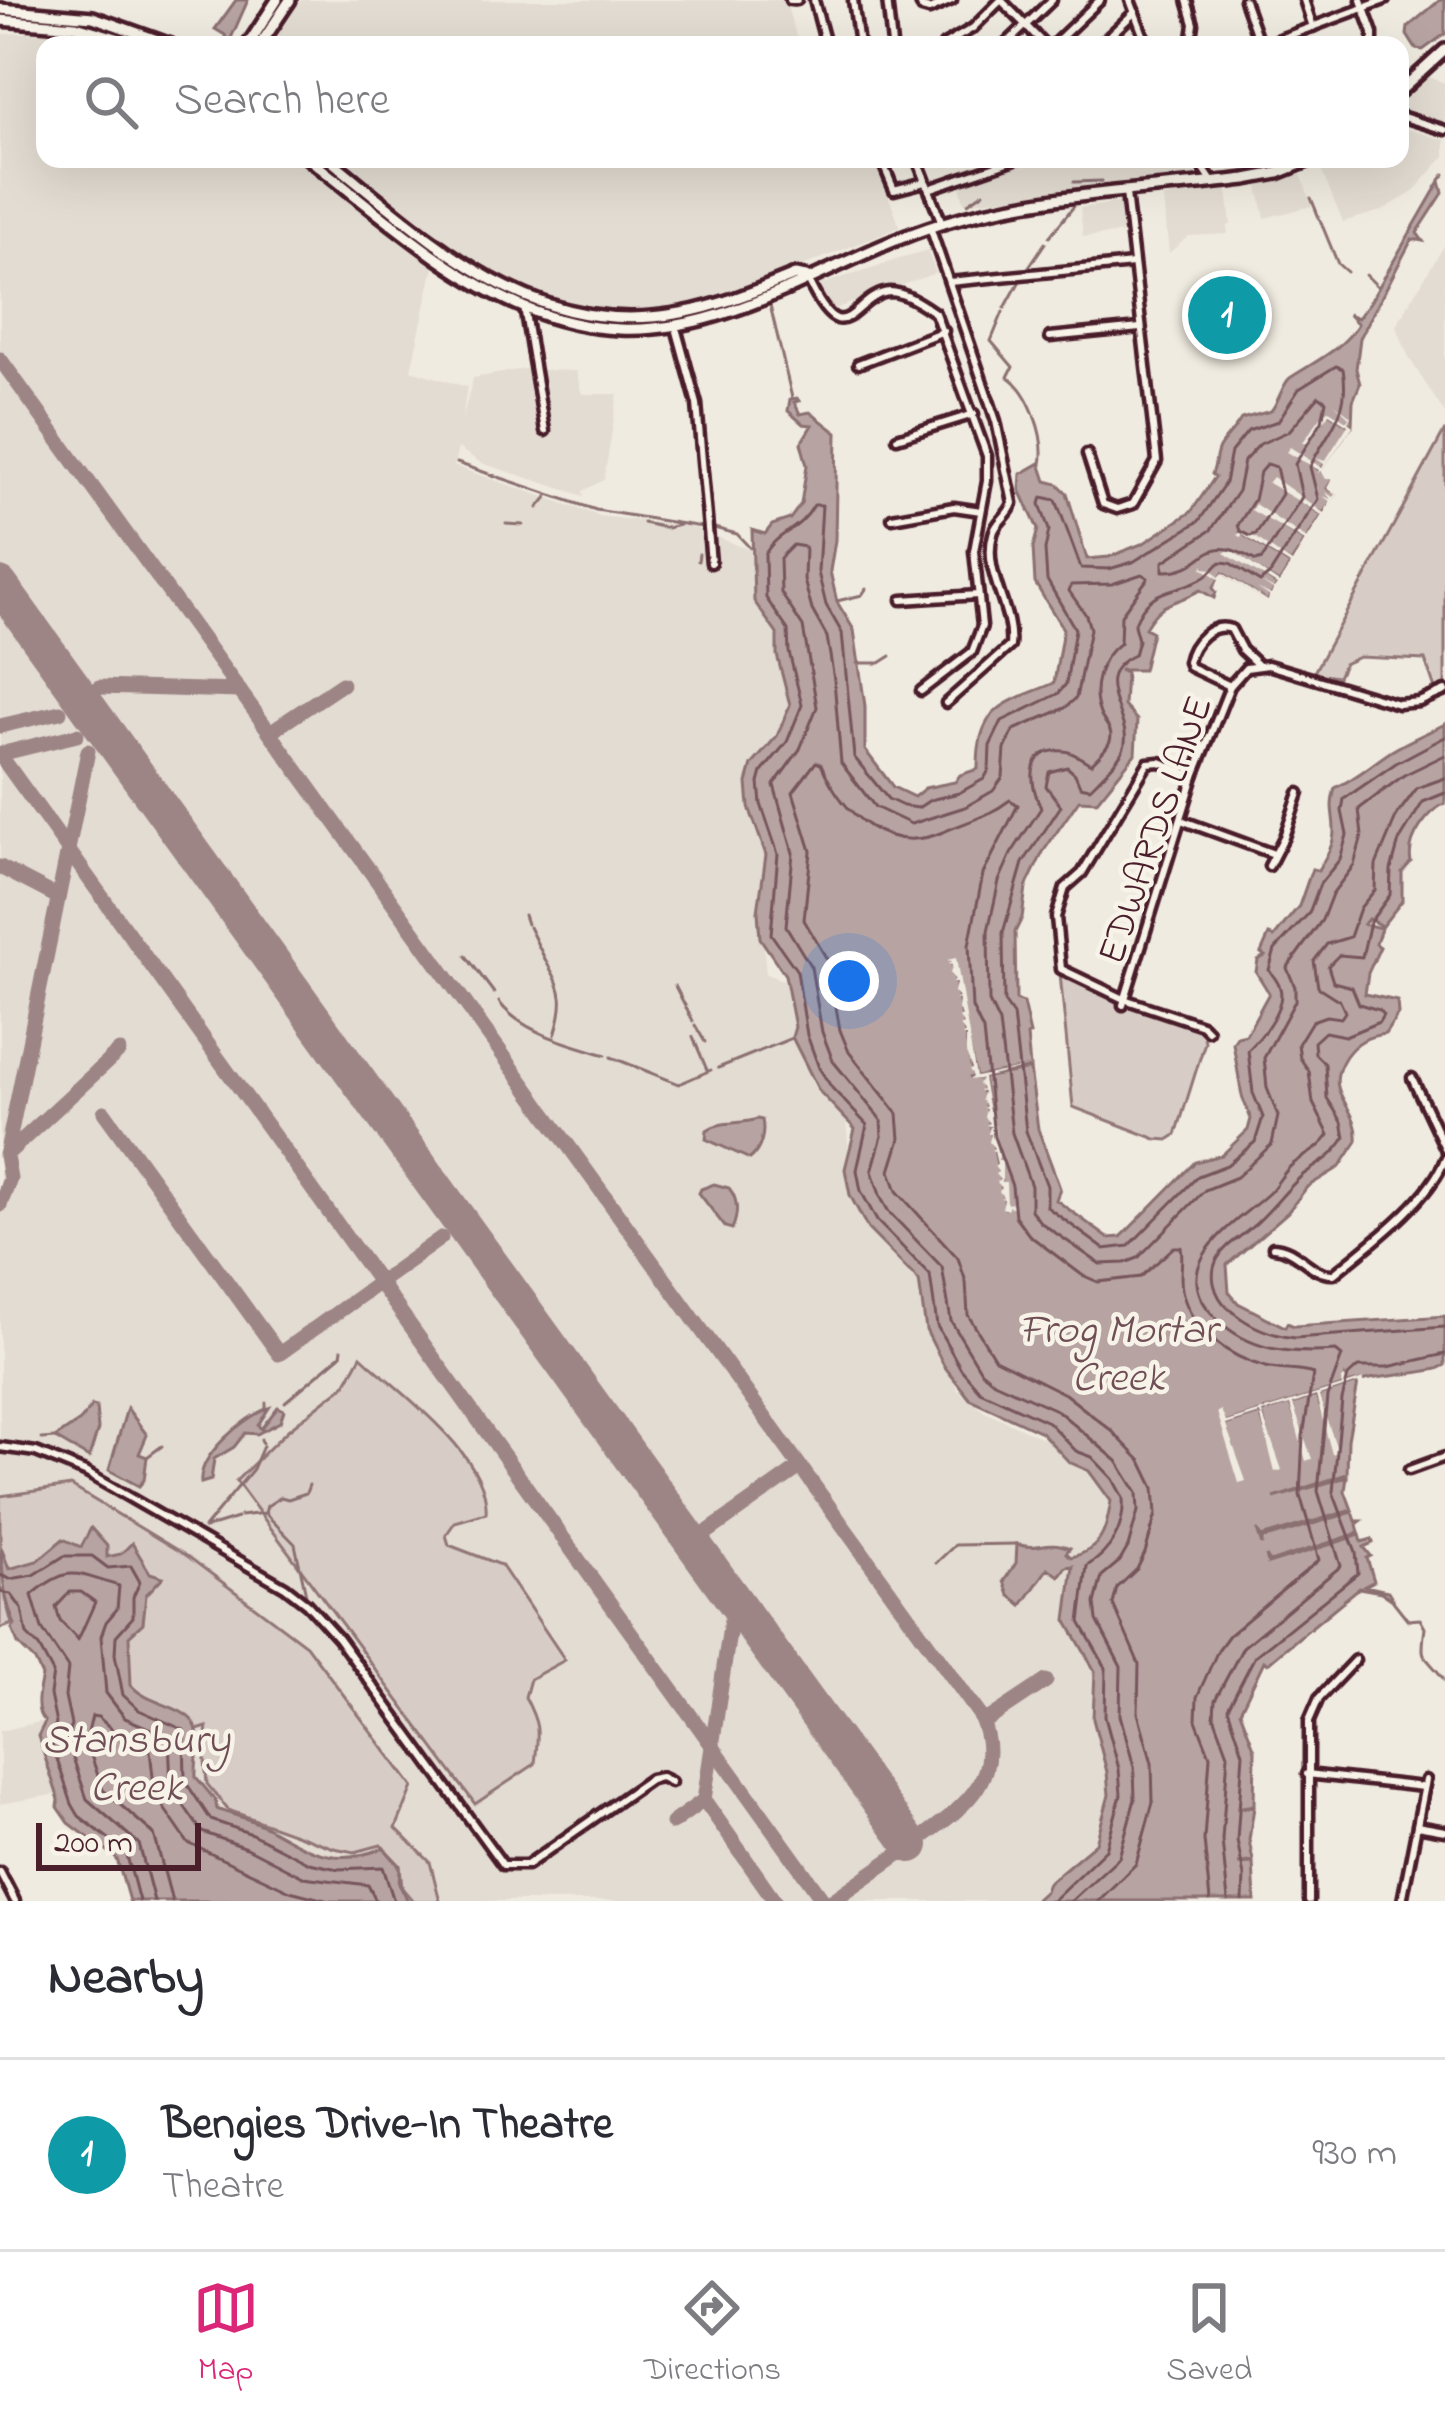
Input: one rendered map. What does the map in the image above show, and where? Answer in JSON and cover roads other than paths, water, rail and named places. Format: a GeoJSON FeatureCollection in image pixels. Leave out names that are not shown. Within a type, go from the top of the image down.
{"type":"FeatureCollection","features":[{"type":"Feature","properties":{"kind":"main road"},"geometry":{"type":"LineString","coordinates":[[252,36],[278,0]]}},
{"type":"Feature","properties":{"kind":"main road"},"geometry":{"type":"LineString","coordinates":[[266,36],[290,0]]}},
{"type":"Feature","properties":{"kind":"main road"},"geometry":{"type":"LineString","coordinates":[[0,9],[103,19],[147,36]]}},
{"type":"Feature","properties":{"kind":"main road"},"geometry":{"type":"LineString","coordinates":[[0,20],[76,26],[110,36]]}},
{"type":"Feature","properties":{"kind":"main road"},"geometry":{"type":"LineString","coordinates":[[1409,83],[1445,50]]}},
{"type":"Feature","properties":{"kind":"main road"},"geometry":{"type":"LineString","coordinates":[[321,168],[460,275],[592,327],[632,329],[741,308],[942,223],[1013,206],[1264,176],[1287,168]]}},
{"type":"Feature","properties":{"kind":"main road"},"geometry":{"type":"LineString","coordinates":[[340,168],[459,261],[524,303]]}},
{"type":"Feature","properties":{"kind":"street"},"geometry":{"type":"LineString","coordinates":[[814,0],[824,36]]}},
{"type":"Feature","properties":{"kind":"street"},"geometry":{"type":"LineString","coordinates":[[853,0],[858,36]]}},
{"type":"Feature","properties":{"kind":"street"},"geometry":{"type":"LineString","coordinates":[[887,0],[891,36]]}},
{"type":"Feature","properties":{"kind":"street"},"geometry":{"type":"LineString","coordinates":[[920,4],[936,10],[952,0]]}},
{"type":"Feature","properties":{"kind":"street"},"geometry":{"type":"LineString","coordinates":[[959,36],[1001,0],[1038,36]]}},
{"type":"Feature","properties":{"kind":"street"},"geometry":{"type":"LineString","coordinates":[[1013,36],[1052,0]]}},
{"type":"Feature","properties":{"kind":"street"},"geometry":{"type":"LineString","coordinates":[[1059,36],[1100,0]]}},
{"type":"Feature","properties":{"kind":"street"},"geometry":{"type":"LineString","coordinates":[[1130,0],[1144,36]]}},
{"type":"Feature","properties":{"kind":"street"},"geometry":{"type":"LineString","coordinates":[[1187,0],[1192,36]]}},
{"type":"Feature","properties":{"kind":"street"},"geometry":{"type":"LineString","coordinates":[[1244,0],[1258,36]]}},
{"type":"Feature","properties":{"kind":"street"},"geometry":{"type":"LineString","coordinates":[[1304,0],[1313,27]]}},
{"type":"Feature","properties":{"kind":"street"},"geometry":{"type":"LineString","coordinates":[[1361,0],[1373,36]]}},
{"type":"Feature","properties":{"kind":"street"},"geometry":{"type":"LineString","coordinates":[[1288,36],[1385,0]]}},
{"type":"Feature","properties":{"kind":"street"},"geometry":{"type":"LineString","coordinates":[[1110,36],[1135,12]]}},
{"type":"Feature","properties":{"kind":"street"},"geometry":{"type":"LineString","coordinates":[[1409,119],[1445,130]]}},
{"type":"Feature","properties":{"kind":"street"},"geometry":{"type":"LineString","coordinates":[[885,168],[894,190],[985,168]]}},
{"type":"Feature","properties":{"kind":"street"},"geometry":{"type":"LineString","coordinates":[[920,168],[942,223]]}},
{"type":"Feature","properties":{"kind":"street"},"geometry":{"type":"LineString","coordinates":[[1203,168],[1213,183]]}},
{"type":"Feature","properties":{"kind":"street"},"geometry":{"type":"LineString","coordinates":[[1087,454],[1103,504],[1117,508],[1133,504],[1157,460],[1126,193]]}},
{"type":"Feature","properties":{"kind":"street"},"geometry":{"type":"LineString","coordinates":[[930,227],[996,421],[1013,503],[994,527],[990,561],[1010,646],[946,703]]}},
{"type":"Feature","properties":{"kind":"street"},"geometry":{"type":"LineString","coordinates":[[949,282],[1133,264]]}},
{"type":"Feature","properties":{"kind":"street"},"geometry":{"type":"LineString","coordinates":[[806,277],[828,314],[852,316],[881,294],[892,292],[932,311],[944,331],[987,456],[974,557],[982,626],[976,646],[952,671],[921,692]]}},
{"type":"Feature","properties":{"kind":"street"},"geometry":{"type":"LineString","coordinates":[[524,303],[544,431]]}},
{"type":"Feature","properties":{"kind":"street"},"geometry":{"type":"LineString","coordinates":[[674,320],[697,404],[711,563]]}},
{"type":"Feature","properties":{"kind":"street"},"geometry":{"type":"LineString","coordinates":[[1050,337],[1140,328]]}},
{"type":"Feature","properties":{"kind":"street"},"geometry":{"type":"LineString","coordinates":[[858,364],[944,331]]}},
{"type":"Feature","properties":{"kind":"street"},"geometry":{"type":"LineString","coordinates":[[897,438],[974,414]]}},
{"type":"Feature","properties":{"kind":"street"},"geometry":{"type":"LineString","coordinates":[[892,518],[954,507],[980,511]]}},
{"type":"Feature","properties":{"kind":"street"},"geometry":{"type":"LineString","coordinates":[[902,600],[978,595]]}},
{"type":"Feature","properties":{"kind":"street"},"geometry":{"type":"LineString","coordinates":[[1230,686],[1188,662],[1194,646],[1211,629],[1231,629],[1258,665]]}},
{"type":"Feature","properties":{"kind":"street","name":"EDWARDS LANE"},"geometry":{"type":"LineString","coordinates":[[1124,1002],[1194,776],[1230,686],[1242,670],[1258,665],[1398,704],[1419,702],[1445,691]]}},
{"type":"Feature","properties":{"kind":"street"},"geometry":{"type":"LineString","coordinates":[[1194,776],[1160,762],[1148,763],[1082,873],[1065,888],[1056,929],[1061,969],[1124,1002],[1202,1025],[1208,1031]]}},
{"type":"Feature","properties":{"kind":"street"},"geometry":{"type":"LineString","coordinates":[[1269,866],[1298,793]]}},
{"type":"Feature","properties":{"kind":"street"},"geometry":{"type":"LineString","coordinates":[[1180,820],[1274,854]]}},
{"type":"Feature","properties":{"kind":"street"},"geometry":{"type":"LineString","coordinates":[[1412,1078],[1445,1148]]}},
{"type":"Feature","properties":{"kind":"street"},"geometry":{"type":"LineString","coordinates":[[1273,1247],[1288,1249],[1322,1274],[1334,1274],[1419,1200],[1445,1160]]}},
{"type":"Feature","properties":{"kind":"street"},"geometry":{"type":"LineString","coordinates":[[0,1447],[64,1462],[296,1595],[329,1627],[503,1864],[518,1868],[534,1862],[650,1779],[671,1782]]}},
{"type":"Feature","properties":{"kind":"street"},"geometry":{"type":"LineString","coordinates":[[1409,1470],[1445,1456]]}},
{"type":"Feature","properties":{"kind":"street"},"geometry":{"type":"LineString","coordinates":[[1309,1901],[1307,1733],[1312,1709],[1355,1660]]}},
{"type":"Feature","properties":{"kind":"street"},"geometry":{"type":"LineString","coordinates":[[1307,1774],[1425,1783],[1402,1901]]}},
{"type":"Feature","properties":{"kind":"street"},"geometry":{"type":"LineString","coordinates":[[1417,1826],[1445,1832]]}},
{"type":"Feature","properties":{"kind":"street"},"geometry":{"type":"LineString","coordinates":[[0,1872],[11,1900]]}},
{"type":"Feature","properties":{"kind":"water"},"geometry":{"type":"Polygon","coordinates":[[[236,0],[248,0],[232,36],[215,29],[236,0]]]}},
{"type":"Feature","properties":{"kind":"water"},"geometry":{"type":"Polygon","coordinates":[[[1445,0],[1445,34],[1423,50],[1416,49],[1407,35],[1408,27],[1445,0]]]}},
{"type":"Feature","properties":{"kind":"water","name":"Frog Mortar Creek"},"geometry":{"type":"Polygon","coordinates":[[[1440,181],[1443,193],[1417,233],[1423,241],[1412,239],[1360,338],[1356,369],[1360,384],[1353,401],[1352,425],[1328,412],[1351,427],[1321,469],[1289,450],[1333,479],[1327,488],[1336,494],[1323,513],[1271,481],[1322,515],[1306,540],[1253,508],[1305,541],[1291,563],[1242,534],[1290,565],[1279,583],[1230,552],[1277,585],[1267,601],[1223,573],[1213,588],[1214,598],[1200,590],[1158,611],[1145,628],[1152,632],[1143,670],[1119,670],[1126,673],[1124,706],[1137,720],[1135,754],[1097,801],[1079,800],[1043,852],[1026,887],[1015,932],[1016,1000],[1023,1003],[1030,1034],[1030,1067],[976,1077],[951,960],[973,1077],[969,1078],[980,1079],[1006,1210],[983,1078],[1030,1069],[1038,1129],[1060,1188],[1056,1200],[1108,1238],[1121,1237],[1195,1162],[1222,1155],[1248,1130],[1251,1119],[1233,1043],[1246,1035],[1269,993],[1256,972],[1269,935],[1274,937],[1299,906],[1312,869],[1318,871],[1331,847],[1335,788],[1445,724],[1445,803],[1415,835],[1411,862],[1402,872],[1402,901],[1382,926],[1368,919],[1364,924],[1381,928],[1365,994],[1397,1001],[1398,1014],[1385,1034],[1354,1047],[1339,1069],[1339,1090],[1353,1118],[1357,1141],[1340,1167],[1307,1187],[1288,1212],[1227,1265],[1229,1292],[1238,1303],[1285,1327],[1287,1323],[1445,1316],[1445,1365],[1437,1369],[1347,1384],[1345,1378],[1343,1386],[1225,1423],[1219,1411],[1241,1481],[1225,1425],[1260,1414],[1278,1470],[1262,1413],[1290,1404],[1309,1460],[1292,1404],[1316,1396],[1336,1452],[1318,1396],[1358,1383],[1347,1474],[1274,1498],[1347,1477],[1345,1491],[1352,1510],[1261,1537],[1257,1530],[1262,1545],[1262,1539],[1353,1512],[1356,1521],[1361,1521],[1359,1533],[1270,1562],[1266,1556],[1268,1564],[1360,1535],[1362,1542],[1372,1539],[1373,1543],[1364,1547],[1371,1556],[1367,1558],[1374,1581],[1365,1586],[1388,1591],[1394,1601],[1381,1592],[1359,1588],[1267,1664],[1264,1661],[1240,1711],[1255,1750],[1254,1805],[1236,1808],[1254,1807],[1249,1840],[1253,1861],[1238,1864],[1253,1863],[1255,1901],[1034,1901],[1096,1843],[1109,1795],[1107,1772],[1093,1719],[1095,1671],[1066,1620],[1073,1566],[1059,1576],[1048,1568],[1022,1605],[1009,1595],[1004,1581],[1016,1563],[1017,1544],[1061,1545],[1070,1548],[1066,1553],[1071,1557],[1090,1549],[1105,1529],[1111,1501],[1089,1471],[1069,1462],[1041,1432],[970,1399],[944,1366],[926,1330],[919,1281],[868,1229],[850,1195],[845,1169],[855,1129],[819,1091],[792,1037],[795,1027],[785,975],[760,938],[758,912],[766,855],[749,807],[747,783],[752,765],[777,736],[790,705],[777,655],[777,634],[754,601],[752,530],[765,534],[772,525],[790,519],[801,504],[807,465],[801,443],[812,425],[803,424],[788,411],[790,399],[797,398],[794,402],[800,414],[810,412],[837,433],[830,571],[837,602],[854,630],[865,706],[865,750],[893,787],[914,797],[925,788],[955,782],[960,775],[978,769],[983,731],[999,709],[1054,683],[1063,629],[1035,583],[1033,548],[1038,529],[1020,490],[1021,474],[1040,463],[1046,481],[1067,493],[1087,559],[1109,557],[1144,543],[1191,512],[1215,477],[1219,448],[1241,419],[1271,411],[1290,378],[1327,355],[1358,324],[1348,314],[1358,318],[1370,302],[1440,181]]]}},
{"type":"Feature","properties":{"kind":"water"},"geometry":{"type":"Polygon","coordinates":[[[762,1120],[762,1136],[750,1159],[706,1139],[707,1130],[713,1127],[762,1120]]]}},
{"type":"Feature","properties":{"kind":"water"},"geometry":{"type":"Polygon","coordinates":[[[714,1184],[729,1188],[735,1198],[732,1229],[725,1227],[699,1193],[714,1184]]]}},
{"type":"Feature","properties":{"kind":"water"},"geometry":{"type":"Polygon","coordinates":[[[96,1407],[98,1429],[89,1458],[55,1438],[96,1407]]]}},
{"type":"Feature","properties":{"kind":"water"},"geometry":{"type":"Polygon","coordinates":[[[278,1407],[284,1410],[280,1422],[257,1434],[245,1433],[234,1447],[214,1459],[211,1480],[201,1483],[207,1461],[224,1438],[269,1408],[258,1425],[261,1429],[278,1407]]]}},
{"type":"Feature","properties":{"kind":"water"},"geometry":{"type":"Polygon","coordinates":[[[127,1408],[147,1435],[139,1454],[147,1457],[139,1486],[109,1470],[127,1408]]]}},
{"type":"Feature","properties":{"kind":"water","name":"Stansbury Creek"},"geometry":{"type":"Polygon","coordinates":[[[91,1528],[107,1546],[107,1557],[121,1554],[132,1543],[150,1573],[163,1577],[146,1595],[143,1623],[129,1636],[131,1685],[192,1720],[198,1739],[196,1777],[217,1809],[326,1855],[353,1856],[384,1848],[400,1867],[399,1884],[408,1901],[129,1901],[117,1859],[69,1823],[58,1807],[38,1736],[45,1722],[38,1707],[42,1676],[12,1629],[15,1625],[3,1577],[1,1547],[9,1569],[37,1561],[63,1539],[81,1547],[91,1528]]]}},
{"type":"Feature","properties":{"kind":"waterway","name":"Frog Mortar Creek"},"geometry":{"type":"LineString","coordinates":[[1440,180],[1445,174]]}},
{"type":"Feature","properties":{"kind":"waterway"},"geometry":{"type":"LineString","coordinates":[[1074,182],[1102,181]]}},
{"type":"Feature","properties":{"kind":"waterway"},"geometry":{"type":"LineString","coordinates":[[968,203],[984,192]]}},
{"type":"Feature","properties":{"kind":"waterway"},"geometry":{"type":"LineString","coordinates":[[1311,198],[1338,264],[1347,272]]}},
{"type":"Feature","properties":{"kind":"waterway"},"geometry":{"type":"LineString","coordinates":[[1049,237],[1074,206]]}},
{"type":"Feature","properties":{"kind":"waterway"},"geometry":{"type":"LineString","coordinates":[[1026,271],[1045,243]]}},
{"type":"Feature","properties":{"kind":"waterway"},"geometry":{"type":"LineString","coordinates":[[1366,275],[1377,286]]}},
{"type":"Feature","properties":{"kind":"waterway"},"geometry":{"type":"LineString","coordinates":[[1005,308],[1021,279]]}},
{"type":"Feature","properties":{"kind":"waterway","name":"Frog Mortar Creek"},"geometry":{"type":"LineString","coordinates":[[770,305],[792,398]]}},
{"type":"Feature","properties":{"kind":"waterway"},"geometry":{"type":"LineString","coordinates":[[1003,312],[991,341],[1013,367],[1008,377],[1035,416],[1041,464]]}},
{"type":"Feature","properties":{"kind":"waterway"},"geometry":{"type":"LineString","coordinates":[[457,463],[596,510],[702,527]]}},
{"type":"Feature","properties":{"kind":"waterway"},"geometry":{"type":"LineString","coordinates":[[538,508],[548,496]]}},
{"type":"Feature","properties":{"kind":"waterway"},"geometry":{"type":"LineString","coordinates":[[643,523],[667,528],[679,525]]}},
{"type":"Feature","properties":{"kind":"waterway"},"geometry":{"type":"LineString","coordinates":[[506,524],[523,525]]}},
{"type":"Feature","properties":{"kind":"waterway","name":"Frog Mortar Creek"},"geometry":{"type":"LineString","coordinates":[[714,528],[737,534],[750,548]]}},
{"type":"Feature","properties":{"kind":"waterway"},"geometry":{"type":"LineString","coordinates":[[698,561],[699,554]]}},
{"type":"Feature","properties":{"kind":"waterway"},"geometry":{"type":"LineString","coordinates":[[837,601],[862,595],[866,589]]}},
{"type":"Feature","properties":{"kind":"waterway"},"geometry":{"type":"LineString","coordinates":[[857,663],[880,663],[891,656]]}},
{"type":"Feature","properties":{"kind":"waterway"},"geometry":{"type":"LineString","coordinates":[[524,915],[527,924]]}},
{"type":"Feature","properties":{"kind":"waterway"},"geometry":{"type":"LineString","coordinates":[[529,927],[547,963]]}},
{"type":"Feature","properties":{"kind":"waterway"},"geometry":{"type":"LineString","coordinates":[[466,956],[494,993]]}},
{"type":"Feature","properties":{"kind":"waterway"},"geometry":{"type":"LineString","coordinates":[[548,965],[561,999],[555,1035]]}},
{"type":"Feature","properties":{"kind":"waterway"},"geometry":{"type":"LineString","coordinates":[[675,986],[693,1021]]}},
{"type":"Feature","properties":{"kind":"waterway"},"geometry":{"type":"LineString","coordinates":[[499,1002],[533,1029],[606,1055]]}},
{"type":"Feature","properties":{"kind":"waterway"},"geometry":{"type":"LineString","coordinates":[[695,1025],[705,1042]]}},
{"type":"Feature","properties":{"kind":"waterway"},"geometry":{"type":"LineString","coordinates":[[693,1037],[707,1070]]}},
{"type":"Feature","properties":{"kind":"waterway"},"geometry":{"type":"LineString","coordinates":[[718,1068],[792,1038]]}},
{"type":"Feature","properties":{"kind":"waterway"},"geometry":{"type":"LineString","coordinates":[[611,1057],[679,1084],[711,1070]]}},
{"type":"Feature","properties":{"kind":"waterway"},"geometry":{"type":"LineString","coordinates":[[285,1402],[341,1355],[342,1349]]}},
{"type":"Feature","properties":{"kind":"waterway"},"geometry":{"type":"LineString","coordinates":[[266,1403],[266,1408]]}},
{"type":"Feature","properties":{"kind":"waterway"},"geometry":{"type":"LineString","coordinates":[[42,1439],[55,1438]]}},
{"type":"Feature","properties":{"kind":"waterway"},"geometry":{"type":"LineString","coordinates":[[261,1439],[262,1443]]}},
{"type":"Feature","properties":{"kind":"waterway"},"geometry":{"type":"LineString","coordinates":[[147,1457],[162,1446]]}},
{"type":"Feature","properties":{"kind":"waterway"},"geometry":{"type":"LineString","coordinates":[[204,1528],[253,1469],[263,1446]]}},
{"type":"Feature","properties":{"kind":"waterway"},"geometry":{"type":"LineString","coordinates":[[240,1516],[265,1513],[281,1497],[306,1493],[309,1485]]}},
{"type":"Feature","properties":{"kind":"waterway"},"geometry":{"type":"LineString","coordinates":[[265,1513],[295,1544],[306,1595]]}},
{"type":"Feature","properties":{"kind":"waterway"},"geometry":{"type":"LineString","coordinates":[[205,1528],[237,1518]]}},
{"type":"Feature","properties":{"kind":"waterway","name":"Frog Mortar Creek"},"geometry":{"type":"LineString","coordinates":[[936,1563],[955,1545],[1017,1544]]}},
{"type":"Feature","properties":{"kind":"waterway","name":"Frog Mortar Creek"},"geometry":{"type":"LineString","coordinates":[[1393,1601],[1408,1620],[1420,1619],[1425,1628],[1425,1656],[1443,1678]]}},
{"type":"Feature","properties":{"kind":"place","name":"Bengies Drive-In Theatre"},"geometry":{"type":"Point","coordinates":[1227,315]}}]}
